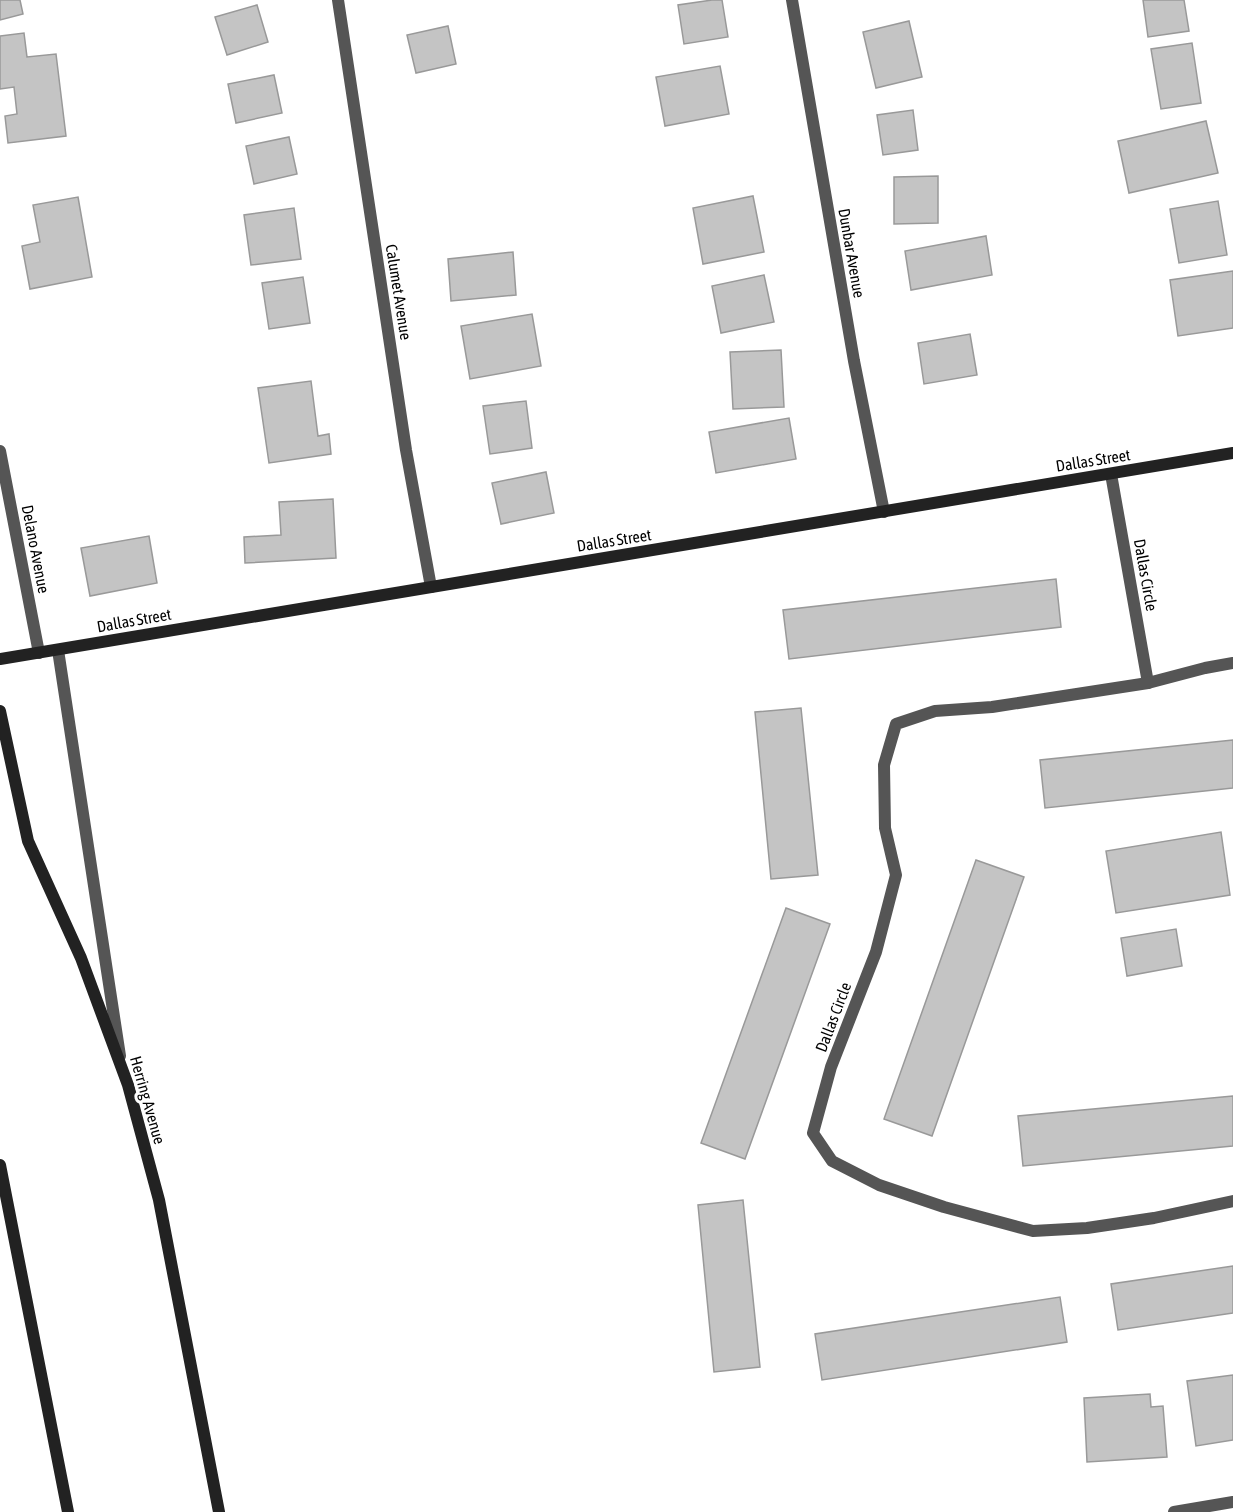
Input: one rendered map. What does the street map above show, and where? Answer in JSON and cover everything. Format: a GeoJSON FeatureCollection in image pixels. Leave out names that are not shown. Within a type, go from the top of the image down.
{"type":"FeatureCollection","features":[{"type":"Feature","properties":{"kind":"street","name":"Calumet Avenue"},"geometry":{"type":"LineString","coordinates":[[338,0],[406,450],[431,587]]}},
{"type":"Feature","properties":{"kind":"street","name":"Dunbar Avenue"},"geometry":{"type":"LineString","coordinates":[[792,0],[854,361],[884,512]]}},
{"type":"Feature","properties":{"kind":"street","name":"Delano Avenue"},"geometry":{"type":"LineString","coordinates":[[0,451],[39,653]]}},
{"type":"Feature","properties":{"kind":"street","name":"Dallas Street"},"geometry":{"type":"LineString","coordinates":[[0,659],[1233,453]]}},
{"type":"Feature","properties":{"kind":"street","name":"Dallas Circle"},"geometry":{"type":"LineString","coordinates":[[1111,474],[1148,683]]}},
{"type":"Feature","properties":{"kind":"street"},"geometry":{"type":"LineString","coordinates":[[58,650],[121,1063]]}},
{"type":"Feature","properties":{"kind":"street","name":"Dallas Circle"},"geometry":{"type":"LineString","coordinates":[[1233,663],[1148,683],[992,707],[935,711],[896,724],[884,765],[885,828],[896,875],[876,952],[831,1067],[813,1133],[832,1161],[879,1185],[944,1208],[1033,1231],[1087,1228],[1132,1222],[1233,1201]]}},
{"type":"Feature","properties":{"kind":"street","name":"Herring Avenue"},"geometry":{"type":"LineString","coordinates":[[0,711],[28,841],[81,958],[121,1063],[159,1200],[219,1512]]}},
{"type":"Feature","properties":{"kind":"street"},"geometry":{"type":"LineString","coordinates":[[0,1165],[68,1512]]}},
{"type":"Feature","properties":{"kind":"street"},"geometry":{"type":"LineString","coordinates":[[1174,1512],[1233,1502]]}},
{"type":"Feature","properties":{"kind":"building"},"geometry":{"type":"Polygon","coordinates":[[[0,0],[20,0],[23,14],[0,20],[0,0]]]}},
{"type":"Feature","properties":{"kind":"building"},"geometry":{"type":"Polygon","coordinates":[[[722,0],[728,37],[684,44],[678,5],[722,0]]]}},
{"type":"Feature","properties":{"kind":"building"},"geometry":{"type":"Polygon","coordinates":[[[1143,0],[1184,0],[1189,31],[1148,37],[1143,0]]]}},
{"type":"Feature","properties":{"kind":"building"},"geometry":{"type":"Polygon","coordinates":[[[257,5],[268,42],[227,55],[215,17],[257,5]]]}},
{"type":"Feature","properties":{"kind":"building"},"geometry":{"type":"Polygon","coordinates":[[[909,21],[922,77],[876,88],[863,32],[909,21]]]}},
{"type":"Feature","properties":{"kind":"building"},"geometry":{"type":"Polygon","coordinates":[[[448,26],[456,64],[416,73],[407,35],[448,26]]]}},
{"type":"Feature","properties":{"kind":"building"},"geometry":{"type":"Polygon","coordinates":[[[24,33],[27,57],[56,54],[66,136],[8,143],[5,116],[17,114],[14,87],[0,89],[0,36],[24,33]]]}},
{"type":"Feature","properties":{"kind":"building"},"geometry":{"type":"Polygon","coordinates":[[[1192,43],[1201,103],[1161,109],[1151,49],[1192,43]]]}},
{"type":"Feature","properties":{"kind":"building"},"geometry":{"type":"Polygon","coordinates":[[[720,66],[729,114],[665,126],[656,77],[720,66]]]}},
{"type":"Feature","properties":{"kind":"building"},"geometry":{"type":"Polygon","coordinates":[[[274,75],[282,113],[236,123],[228,84],[274,75]]]}},
{"type":"Feature","properties":{"kind":"building"},"geometry":{"type":"Polygon","coordinates":[[[913,110],[918,150],[883,155],[877,115],[913,110]]]}},
{"type":"Feature","properties":{"kind":"building"},"geometry":{"type":"Polygon","coordinates":[[[1206,121],[1218,173],[1129,193],[1118,141],[1206,121]]]}},
{"type":"Feature","properties":{"kind":"building"},"geometry":{"type":"Polygon","coordinates":[[[289,137],[297,174],[254,184],[246,146],[289,137]]]}},
{"type":"Feature","properties":{"kind":"building"},"geometry":{"type":"Polygon","coordinates":[[[938,176],[938,223],[894,224],[894,177],[938,176]]]}},
{"type":"Feature","properties":{"kind":"building"},"geometry":{"type":"Polygon","coordinates":[[[753,196],[764,252],[703,264],[693,208],[753,196]]]}},
{"type":"Feature","properties":{"kind":"building"},"geometry":{"type":"Polygon","coordinates":[[[78,197],[92,277],[30,289],[22,246],[40,242],[33,205],[78,197]]]}},
{"type":"Feature","properties":{"kind":"building"},"geometry":{"type":"Polygon","coordinates":[[[1218,201],[1227,255],[1179,263],[1170,209],[1218,201]]]}},
{"type":"Feature","properties":{"kind":"building"},"geometry":{"type":"Polygon","coordinates":[[[294,208],[301,259],[251,265],[244,215],[294,208]]]}},
{"type":"Feature","properties":{"kind":"building"},"geometry":{"type":"Polygon","coordinates":[[[986,236],[992,275],[911,290],[905,251],[986,236]]]}},
{"type":"Feature","properties":{"kind":"building"},"geometry":{"type":"Polygon","coordinates":[[[513,252],[516,295],[451,301],[448,259],[513,252]]]}},
{"type":"Feature","properties":{"kind":"building"},"geometry":{"type":"Polygon","coordinates":[[[1233,271],[1233,328],[1178,336],[1170,280],[1233,271]]]}},
{"type":"Feature","properties":{"kind":"building"},"geometry":{"type":"Polygon","coordinates":[[[764,275],[774,322],[721,333],[712,286],[764,275]]]}},
{"type":"Feature","properties":{"kind":"building"},"geometry":{"type":"Polygon","coordinates":[[[303,277],[310,323],[269,329],[262,283],[303,277]]]}},
{"type":"Feature","properties":{"kind":"building"},"geometry":{"type":"Polygon","coordinates":[[[532,314],[541,366],[470,379],[461,326],[532,314]]]}},
{"type":"Feature","properties":{"kind":"building"},"geometry":{"type":"Polygon","coordinates":[[[970,334],[977,375],[924,384],[918,343],[970,334]]]}},
{"type":"Feature","properties":{"kind":"building"},"geometry":{"type":"Polygon","coordinates":[[[781,350],[784,407],[733,409],[730,352],[781,350]]]}},
{"type":"Feature","properties":{"kind":"building"},"geometry":{"type":"Polygon","coordinates":[[[311,381],[318,436],[329,434],[331,454],[269,463],[258,388],[311,381]]]}},
{"type":"Feature","properties":{"kind":"building"},"geometry":{"type":"Polygon","coordinates":[[[526,401],[532,448],[490,454],[483,406],[526,401]]]}},
{"type":"Feature","properties":{"kind":"building"},"geometry":{"type":"Polygon","coordinates":[[[789,418],[796,459],[716,473],[709,432],[789,418]]]}},
{"type":"Feature","properties":{"kind":"building"},"geometry":{"type":"Polygon","coordinates":[[[546,472],[554,513],[501,524],[492,483],[546,472]]]}},
{"type":"Feature","properties":{"kind":"building"},"geometry":{"type":"Polygon","coordinates":[[[333,499],[336,558],[245,563],[244,537],[281,535],[279,502],[333,499]]]}},
{"type":"Feature","properties":{"kind":"building"},"geometry":{"type":"Polygon","coordinates":[[[149,536],[157,583],[90,596],[81,548],[149,536]]]}},
{"type":"Feature","properties":{"kind":"building"},"geometry":{"type":"Polygon","coordinates":[[[1056,579],[1061,627],[789,659],[783,610],[1056,579]]]}},
{"type":"Feature","properties":{"kind":"building"},"geometry":{"type":"Polygon","coordinates":[[[801,708],[818,875],[771,879],[755,712],[801,708]]]}},
{"type":"Feature","properties":{"kind":"building"},"geometry":{"type":"Polygon","coordinates":[[[1233,740],[1233,788],[1045,808],[1040,760],[1233,740]]]}},
{"type":"Feature","properties":{"kind":"building"},"geometry":{"type":"Polygon","coordinates":[[[1221,832],[1230,895],[1116,913],[1106,851],[1221,832]]]}},
{"type":"Feature","properties":{"kind":"building"},"geometry":{"type":"Polygon","coordinates":[[[976,860],[1024,877],[932,1136],[884,1119],[976,860]]]}},
{"type":"Feature","properties":{"kind":"building"},"geometry":{"type":"Polygon","coordinates":[[[786,908],[830,924],[745,1159],[701,1143],[786,908]]]}},
{"type":"Feature","properties":{"kind":"building"},"geometry":{"type":"Polygon","coordinates":[[[1176,929],[1182,966],[1127,976],[1121,938],[1176,929]]]}},
{"type":"Feature","properties":{"kind":"building"},"geometry":{"type":"Polygon","coordinates":[[[1233,1096],[1233,1146],[1023,1166],[1018,1116],[1233,1096]]]}},
{"type":"Feature","properties":{"kind":"building"},"geometry":{"type":"Polygon","coordinates":[[[743,1200],[760,1367],[714,1372],[698,1205],[743,1200]]]}},
{"type":"Feature","properties":{"kind":"building"},"geometry":{"type":"Polygon","coordinates":[[[1233,1266],[1233,1313],[1118,1330],[1111,1284],[1233,1266]]]}},
{"type":"Feature","properties":{"kind":"building"},"geometry":{"type":"Polygon","coordinates":[[[1060,1297],[1067,1342],[822,1380],[815,1334],[1060,1297]]]}},
{"type":"Feature","properties":{"kind":"building"},"geometry":{"type":"Polygon","coordinates":[[[1233,1375],[1233,1440],[1196,1446],[1187,1381],[1233,1375]]]}},
{"type":"Feature","properties":{"kind":"building"},"geometry":{"type":"Polygon","coordinates":[[[1150,1394],[1151,1407],[1163,1406],[1167,1457],[1087,1462],[1084,1398],[1150,1394]]]}}]}
